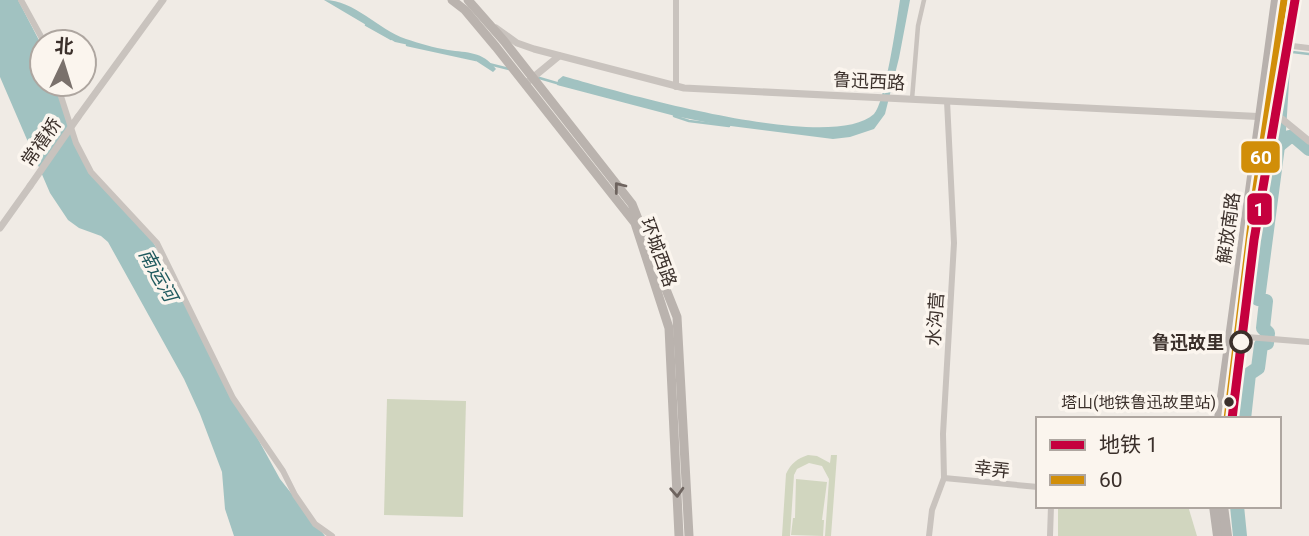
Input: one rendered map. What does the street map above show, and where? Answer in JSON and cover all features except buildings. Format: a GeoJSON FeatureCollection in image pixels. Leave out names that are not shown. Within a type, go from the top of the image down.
{"type":"FeatureCollection","features":[{"type":"Feature","properties":{"kind":"main road","name":"环城西路"},"geometry":{"type":"LineString","coordinates":[[452,0],[466,10],[505,58],[529,81],[541,88],[632,204],[677,317],[689,536]]}},
{"type":"Feature","properties":{"kind":"main road","name":"环城西路"},"geometry":{"type":"LineString","coordinates":[[468,0],[519,62],[535,97],[635,223],[669,328],[679,536]]}},
{"type":"Feature","properties":{"kind":"main road","name":"解放南路"},"geometry":{"type":"LineString","coordinates":[[1276,0],[1280,45]]}},
{"type":"Feature","properties":{"kind":"main road","name":"解放南路"},"geometry":{"type":"LineString","coordinates":[[1219,417],[1280,45],[1283,0]]}},
{"type":"Feature","properties":{"kind":"main road","name":"解放南路"},"geometry":{"type":"LineString","coordinates":[[1227,417],[1233,335]]}},
{"type":"Feature","properties":{"kind":"main road"},"geometry":{"type":"LineString","coordinates":[[1214,508],[1218,536]]}},
{"type":"Feature","properties":{"kind":"main road"},"geometry":{"type":"LineString","coordinates":[[1223,508],[1227,536]]}},
{"type":"Feature","properties":{"kind":"street"},"geometry":{"type":"LineString","coordinates":[[21,0],[36,28]]}},
{"type":"Feature","properties":{"kind":"street","name":"常禧桥"},"geometry":{"type":"LineString","coordinates":[[0,228],[163,0]]}},
{"type":"Feature","properties":{"kind":"street"},"geometry":{"type":"LineString","coordinates":[[676,0],[676,87]]}},
{"type":"Feature","properties":{"kind":"street"},"geometry":{"type":"LineString","coordinates":[[912,99],[918,26],[924,0]]}},
{"type":"Feature","properties":{"kind":"street","name":"鲁迅西路"},"geometry":{"type":"LineString","coordinates":[[488,23],[517,43],[676,87],[1267,117],[1282,119],[1309,141]]}},
{"type":"Feature","properties":{"kind":"street"},"geometry":{"type":"LineString","coordinates":[[1280,45],[1309,48]]}},
{"type":"Feature","properties":{"kind":"street"},"geometry":{"type":"LineString","coordinates":[[529,81],[559,56]]}},
{"type":"Feature","properties":{"kind":"street"},"geometry":{"type":"LineString","coordinates":[[62,98],[76,143],[91,172],[157,243],[233,398],[284,471],[295,495],[315,524],[332,536]]}},
{"type":"Feature","properties":{"kind":"street","name":"水沟营"},"geometry":{"type":"LineString","coordinates":[[929,536],[932,510],[944,478],[943,434],[954,243],[947,101]]}},
{"type":"Feature","properties":{"kind":"street"},"geometry":{"type":"LineString","coordinates":[[1233,335],[1309,342]]}},
{"type":"Feature","properties":{"kind":"street","name":"幸弄"},"geometry":{"type":"LineString","coordinates":[[944,478],[1036,487]]}},
{"type":"Feature","properties":{"kind":"street"},"geometry":{"type":"LineString","coordinates":[[1050,536],[1051,508]]}},
{"type":"Feature","properties":{"kind":"green space"},"geometry":{"type":"Polygon","coordinates":[[[387,399],[466,401],[463,517],[384,515],[387,399]]]}},
{"type":"Feature","properties":{"kind":"green space"},"geometry":{"type":"Polygon","coordinates":[[[808,455],[817,456],[830,463],[831,455],[837,455],[831,536],[825,536],[829,479],[822,466],[809,463],[797,469],[794,475],[790,536],[782,536],[786,474],[795,462],[808,455]]]}},
{"type":"Feature","properties":{"kind":"green space"},"geometry":{"type":"Polygon","coordinates":[[[796,479],[827,482],[822,520],[823,536],[791,535],[795,518],[796,479]]]}},
{"type":"Feature","properties":{"kind":"green space"},"geometry":{"type":"Polygon","coordinates":[[[1058,508],[1189,508],[1197,536],[1058,536],[1058,508]]]}},
{"type":"Feature","properties":{"kind":"water","name":"南运河"},"geometry":{"type":"Polygon","coordinates":[[[0,0],[18,0],[33,28],[28,28],[28,98],[60,98],[86,163],[148,232],[280,479],[325,536],[234,536],[225,509],[222,472],[184,379],[108,242],[68,220],[50,193],[0,77],[0,0]]]}},
{"type":"Feature","properties":{"kind":"water"},"geometry":{"type":"Polygon","coordinates":[[[324,0],[346,5],[406,39],[480,56],[496,69],[493,72],[473,59],[395,42],[324,0]]]}},
{"type":"Feature","properties":{"kind":"water"},"geometry":{"type":"Polygon","coordinates":[[[900,0],[910,0],[885,114],[874,129],[850,137],[833,139],[715,124],[557,85],[563,76],[675,106],[771,124],[815,127],[851,125],[874,114],[878,107],[890,60],[900,0]]]}},
{"type":"Feature","properties":{"kind":"waterway"},"geometry":{"type":"LineString","coordinates":[[366,25],[391,39]]}},
{"type":"Feature","properties":{"kind":"waterway"},"geometry":{"type":"LineString","coordinates":[[407,45],[476,60]]}},
{"type":"Feature","properties":{"kind":"waterway"},"geometry":{"type":"LineString","coordinates":[[1284,51],[1309,54]]}},
{"type":"Feature","properties":{"kind":"waterway"},"geometry":{"type":"LineString","coordinates":[[1244,417],[1249,374],[1258,368],[1261,345],[1267,343],[1268,333],[1263,328],[1266,301],[1258,299],[1278,146],[1284,51]]}},
{"type":"Feature","properties":{"kind":"waterway"},"geometry":{"type":"LineString","coordinates":[[489,64],[509,69]]}},
{"type":"Feature","properties":{"kind":"waterway"},"geometry":{"type":"LineString","coordinates":[[536,77],[560,84]]}},
{"type":"Feature","properties":{"kind":"waterway"},"geometry":{"type":"LineString","coordinates":[[674,116],[689,121],[729,126]]}},
{"type":"Feature","properties":{"kind":"waterway"},"geometry":{"type":"LineString","coordinates":[[1278,146],[1289,137],[1295,137],[1309,149]]}},
{"type":"Feature","properties":{"kind":"waterway"},"geometry":{"type":"LineString","coordinates":[[1237,508],[1240,536]]}},
{"type":"Feature","properties":{"kind":"metro line","name":"1"},"geometry":{"type":"LineString","coordinates":[[1232,417],[1254,240],[1295,0]]}},
{"type":"Feature","properties":{"kind":"transit line","name":"60"},"geometry":{"type":"LineString","coordinates":[[1227,417],[1253,208],[1284,0]]}},
{"type":"Feature","properties":{"kind":"place","name":"鲁迅故里"},"geometry":{"type":"Point","coordinates":[1241,342]}},
{"type":"Feature","properties":{"kind":"place","name":"塔山(地铁鲁迅故里站)"},"geometry":{"type":"Point","coordinates":[1229,402]}}]}
